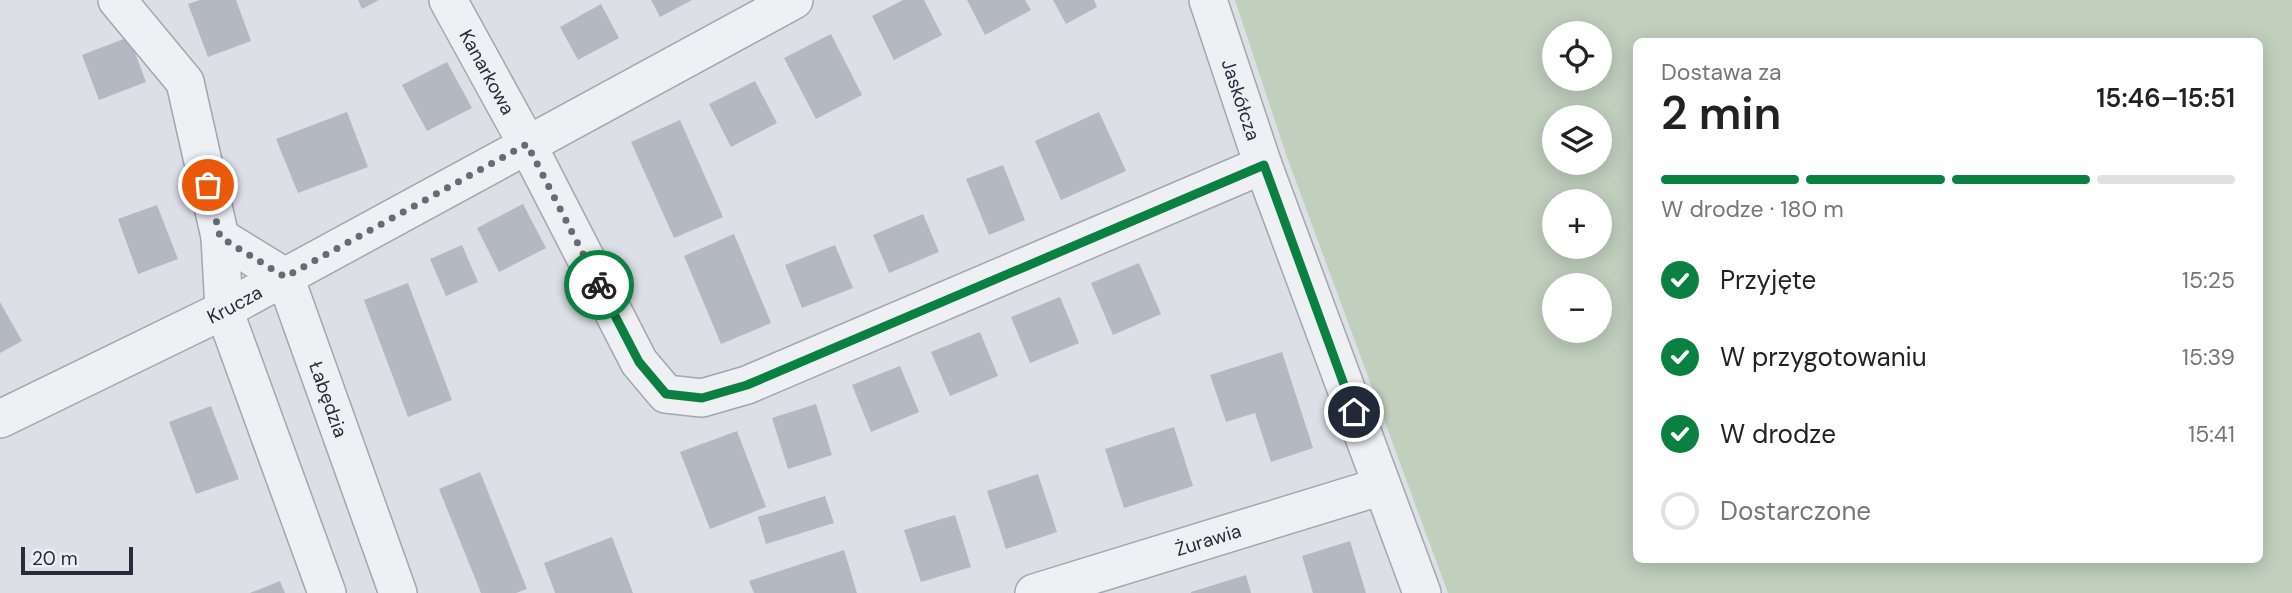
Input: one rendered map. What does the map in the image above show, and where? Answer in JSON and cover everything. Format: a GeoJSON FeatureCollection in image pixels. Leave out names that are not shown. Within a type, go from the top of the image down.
{"type":"FeatureCollection","features":[{"type":"Feature","properties":{"kind":"street"},"geometry":{"type":"LineString","coordinates":[[117,0],[185,82],[220,237],[224,310],[327,593]]}},
{"type":"Feature","properties":{"kind":"street","name":"Kanarkowa"},"geometry":{"type":"LineString","coordinates":[[448,0],[527,144],[639,362],[666,394],[702,398],[747,385],[1264,165]]}},
{"type":"Feature","properties":{"kind":"street","name":"Krucza"},"geometry":{"type":"LineString","coordinates":[[0,419],[224,310],[794,0]]}},
{"type":"Feature","properties":{"kind":"street","name":"Jaskółcza"},"geometry":{"type":"LineString","coordinates":[[1208,0],[1264,165],[1422,593]]}},
{"type":"Feature","properties":{"kind":"street"},"geometry":{"type":"LineString","coordinates":[[220,237],[285,277]]}},
{"type":"Feature","properties":{"kind":"street","name":"Łabędzia"},"geometry":{"type":"LineString","coordinates":[[285,277],[398,593]]}},
{"type":"Feature","properties":{"kind":"street","name":"Żurawia"},"geometry":{"type":"LineString","coordinates":[[1034,593],[1382,486]]}},
{"type":"Feature","properties":{"kind":"green space"},"geometry":{"type":"Polygon","coordinates":[[[1235,0],[2292,0],[2292,593],[1448,593],[1287,157],[1235,0]]]}},
{"type":"Feature","properties":{"kind":"building"},"geometry":{"type":"Polygon","coordinates":[[[200,0],[236,0],[251,41],[208,57],[188,4],[200,0]]]}},
{"type":"Feature","properties":{"kind":"building"},"geometry":{"type":"Polygon","coordinates":[[[358,0],[379,0],[362,9],[358,0]]]}},
{"type":"Feature","properties":{"kind":"building"},"geometry":{"type":"Polygon","coordinates":[[[651,0],[692,0],[660,17],[651,0]]]}},
{"type":"Feature","properties":{"kind":"building"},"geometry":{"type":"Polygon","coordinates":[[[903,0],[924,0],[942,35],[894,60],[872,16],[903,0]]]}},
{"type":"Feature","properties":{"kind":"building"},"geometry":{"type":"Polygon","coordinates":[[[967,0],[1025,0],[1031,10],[985,35],[967,0]]]}},
{"type":"Feature","properties":{"kind":"building"},"geometry":{"type":"Polygon","coordinates":[[[1053,0],[1094,0],[1097,7],[1066,24],[1053,0]]]}},
{"type":"Feature","properties":{"kind":"building"},"geometry":{"type":"Polygon","coordinates":[[[601,4],[619,38],[578,60],[560,27],[601,4]]]}},
{"type":"Feature","properties":{"kind":"building"},"geometry":{"type":"Polygon","coordinates":[[[831,34],[862,95],[816,119],[784,58],[831,34]]]}},
{"type":"Feature","properties":{"kind":"building"},"geometry":{"type":"Polygon","coordinates":[[[129,37],[146,82],[99,100],[82,55],[129,37]]]}},
{"type":"Feature","properties":{"kind":"building"},"geometry":{"type":"Polygon","coordinates":[[[447,62],[472,108],[427,131],[402,85],[447,62]]]}},
{"type":"Feature","properties":{"kind":"building"},"geometry":{"type":"Polygon","coordinates":[[[755,81],[777,123],[731,147],[709,104],[755,81]]]}},
{"type":"Feature","properties":{"kind":"building"},"geometry":{"type":"Polygon","coordinates":[[[347,112],[368,167],[298,193],[276,139],[347,112]]]}},
{"type":"Feature","properties":{"kind":"building"},"geometry":{"type":"Polygon","coordinates":[[[1099,112],[1126,171],[1061,200],[1035,141],[1099,112]]]}},
{"type":"Feature","properties":{"kind":"building"},"geometry":{"type":"Polygon","coordinates":[[[680,120],[723,217],[674,238],[631,142],[680,120]]]}},
{"type":"Feature","properties":{"kind":"building"},"geometry":{"type":"Polygon","coordinates":[[[1003,165],[1025,220],[989,235],[966,179],[1003,165]]]}},
{"type":"Feature","properties":{"kind":"building"},"geometry":{"type":"Polygon","coordinates":[[[523,204],[546,248],[499,272],[477,228],[523,204]]]}},
{"type":"Feature","properties":{"kind":"building"},"geometry":{"type":"Polygon","coordinates":[[[157,205],[178,259],[138,274],[118,219],[157,205]]]}},
{"type":"Feature","properties":{"kind":"building"},"geometry":{"type":"Polygon","coordinates":[[[923,214],[939,252],[889,273],[873,235],[923,214]]]}},
{"type":"Feature","properties":{"kind":"building"},"geometry":{"type":"Polygon","coordinates":[[[734,234],[771,323],[721,344],[684,256],[734,234]]]}},
{"type":"Feature","properties":{"kind":"building"},"geometry":{"type":"Polygon","coordinates":[[[462,245],[478,282],[446,296],[430,259],[462,245]]]}},
{"type":"Feature","properties":{"kind":"building"},"geometry":{"type":"Polygon","coordinates":[[[835,245],[853,288],[802,308],[785,265],[835,245]]]}},
{"type":"Feature","properties":{"kind":"building"},"geometry":{"type":"Polygon","coordinates":[[[1139,263],[1161,314],[1113,335],[1091,283],[1139,263]]]}},
{"type":"Feature","properties":{"kind":"building"},"geometry":{"type":"Polygon","coordinates":[[[408,283],[452,400],[408,417],[364,300],[408,283]]]}},
{"type":"Feature","properties":{"kind":"building"},"geometry":{"type":"Polygon","coordinates":[[[1060,297],[1079,343],[1030,363],[1011,317],[1060,297]]]}},
{"type":"Feature","properties":{"kind":"building"},"geometry":{"type":"Polygon","coordinates":[[[0,302],[22,341],[0,353],[0,302]]]}},
{"type":"Feature","properties":{"kind":"building"},"geometry":{"type":"Polygon","coordinates":[[[980,332],[998,376],[950,396],[931,352],[980,332]]]}},
{"type":"Feature","properties":{"kind":"building"},"geometry":{"type":"Polygon","coordinates":[[[1282,352],[1313,448],[1271,462],[1255,413],[1226,422],[1210,375],[1282,352]]]}},
{"type":"Feature","properties":{"kind":"building"},"geometry":{"type":"Polygon","coordinates":[[[900,366],[919,412],[871,432],[852,385],[900,366]]]}},
{"type":"Feature","properties":{"kind":"building"},"geometry":{"type":"Polygon","coordinates":[[[816,404],[832,455],[788,469],[772,418],[816,404]]]}},
{"type":"Feature","properties":{"kind":"building"},"geometry":{"type":"Polygon","coordinates":[[[211,406],[239,479],[196,494],[169,422],[211,406]]]}},
{"type":"Feature","properties":{"kind":"building"},"geometry":{"type":"Polygon","coordinates":[[[1174,427],[1193,486],[1124,508],[1105,449],[1174,427]]]}},
{"type":"Feature","properties":{"kind":"building"},"geometry":{"type":"Polygon","coordinates":[[[737,431],[766,507],[710,529],[680,452],[737,431]]]}},
{"type":"Feature","properties":{"kind":"building"},"geometry":{"type":"Polygon","coordinates":[[[480,472],[527,589],[516,593],[481,593],[439,489],[480,472]]]}},
{"type":"Feature","properties":{"kind":"building"},"geometry":{"type":"Polygon","coordinates":[[[1038,474],[1057,532],[1006,549],[987,491],[1038,474]]]}},
{"type":"Feature","properties":{"kind":"building"},"geometry":{"type":"Polygon","coordinates":[[[825,496],[834,523],[766,544],[758,517],[825,496]]]}},
{"type":"Feature","properties":{"kind":"building"},"geometry":{"type":"Polygon","coordinates":[[[955,515],[971,567],[921,582],[904,530],[955,515]]]}},
{"type":"Feature","properties":{"kind":"building"},"geometry":{"type":"Polygon","coordinates":[[[612,537],[633,593],[555,593],[544,563],[612,537]]]}},
{"type":"Feature","properties":{"kind":"building"},"geometry":{"type":"Polygon","coordinates":[[[1350,541],[1366,593],[1313,593],[1302,556],[1350,541]]]}},
{"type":"Feature","properties":{"kind":"building"},"geometry":{"type":"Polygon","coordinates":[[[844,550],[857,593],[754,593],[749,581],[844,550]]]}},
{"type":"Feature","properties":{"kind":"building"},"geometry":{"type":"Polygon","coordinates":[[[1246,575],[1251,593],[1191,593],[1191,592],[1246,575]]]}},
{"type":"Feature","properties":{"kind":"building"},"geometry":{"type":"Polygon","coordinates":[[[280,581],[285,593],[250,593],[280,581]]]}},
{"type":"Feature","properties":{"kind":"way so far"},"geometry":{"type":"LineString","coordinates":[[208,185],[220,237],[285,277],[527,144],[599,285]]}},
{"type":"Feature","properties":{"kind":"route"},"geometry":{"type":"LineString","coordinates":[[599,285],[639,362],[666,394],[702,398],[747,385],[1264,165],[1354,412]]}}]}
